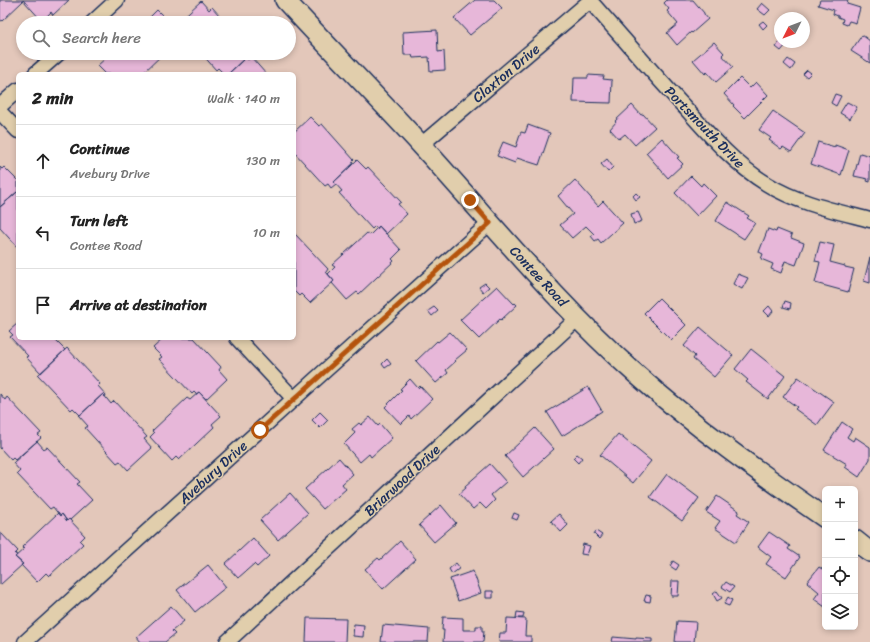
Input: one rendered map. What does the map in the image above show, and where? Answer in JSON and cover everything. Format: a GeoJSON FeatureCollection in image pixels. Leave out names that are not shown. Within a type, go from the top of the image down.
{"type":"FeatureCollection","features":[{"type":"Feature","properties":{"kind":"street"},"geometry":{"type":"LineString","coordinates":[[100,16],[117,0]]}},
{"type":"Feature","properties":{"kind":"street","name":"Contee Road"},"geometry":{"type":"LineString","coordinates":[[285,0],[421,145],[490,223],[578,318],[634,372],[692,422],[764,476],[822,516]]}},
{"type":"Feature","properties":{"kind":"street","name":"Claxton Drive"},"geometry":{"type":"LineString","coordinates":[[421,145],[590,1]]}},
{"type":"Feature","properties":{"kind":"street","name":"Portsmouth Drive"},"geometry":{"type":"LineString","coordinates":[[590,1],[672,95],[713,139],[751,173],[781,192],[826,208],[870,220]]}},
{"type":"Feature","properties":{"kind":"street"},"geometry":{"type":"LineString","coordinates":[[37,72],[51,60]]}},
{"type":"Feature","properties":{"kind":"street"},"geometry":{"type":"LineString","coordinates":[[0,106],[16,92]]}},
{"type":"Feature","properties":{"kind":"street"},"geometry":{"type":"LineString","coordinates":[[0,112],[16,129]]}},
{"type":"Feature","properties":{"kind":"street","name":"Avebury Drive"},"geometry":{"type":"LineString","coordinates":[[25,642],[490,223]]}},
{"type":"Feature","properties":{"kind":"street","name":"Briarwood Drive"},"geometry":{"type":"LineString","coordinates":[[227,642],[578,318]]}},
{"type":"Feature","properties":{"kind":"street"},"geometry":{"type":"LineString","coordinates":[[239,340],[294,399]]}},
{"type":"Feature","properties":{"kind":"street"},"geometry":{"type":"LineString","coordinates":[[858,542],[870,552]]}},
{"type":"Feature","properties":{"kind":"building"},"geometry":{"type":"Polygon","coordinates":[[[0,0],[23,1],[2,21],[0,20],[0,0]]]}},
{"type":"Feature","properties":{"kind":"building"},"geometry":{"type":"Polygon","coordinates":[[[23,0],[69,0],[53,15],[51,12],[47,16],[37,16],[23,0]]]}},
{"type":"Feature","properties":{"kind":"building"},"geometry":{"type":"Polygon","coordinates":[[[475,0],[494,0],[502,8],[470,35],[454,18],[475,0]]]}},
{"type":"Feature","properties":{"kind":"building"},"geometry":{"type":"Polygon","coordinates":[[[667,0],[693,0],[708,19],[677,45],[667,33],[678,24],[667,11],[669,9],[664,3],[667,0]]]}},
{"type":"Feature","properties":{"kind":"building"},"geometry":{"type":"Polygon","coordinates":[[[820,0],[848,0],[847,4],[860,8],[856,23],[849,21],[847,25],[842,23],[843,19],[833,14],[834,10],[818,5],[820,0]]]}},
{"type":"Feature","properties":{"kind":"building"},"geometry":{"type":"Polygon","coordinates":[[[201,1],[209,10],[212,7],[220,16],[185,16],[201,1]]]}},
{"type":"Feature","properties":{"kind":"building"},"geometry":{"type":"Polygon","coordinates":[[[762,3],[770,10],[765,15],[757,9],[762,3]]]}},
{"type":"Feature","properties":{"kind":"building"},"geometry":{"type":"Polygon","coordinates":[[[157,10],[163,16],[151,16],[157,10]]]}},
{"type":"Feature","properties":{"kind":"building"},"geometry":{"type":"Polygon","coordinates":[[[763,21],[767,25],[763,29],[759,24],[763,21]]]}},
{"type":"Feature","properties":{"kind":"building"},"geometry":{"type":"Polygon","coordinates":[[[437,30],[438,52],[444,51],[445,70],[430,71],[429,57],[413,58],[412,55],[404,55],[403,32],[437,30]]]}},
{"type":"Feature","properties":{"kind":"building"},"geometry":{"type":"Polygon","coordinates":[[[862,35],[870,41],[870,63],[851,51],[862,35]]]}},
{"type":"Feature","properties":{"kind":"building"},"geometry":{"type":"Polygon","coordinates":[[[714,42],[724,53],[722,55],[733,67],[716,82],[707,72],[705,74],[693,60],[714,42]]]}},
{"type":"Feature","properties":{"kind":"building"},"geometry":{"type":"Polygon","coordinates":[[[788,59],[795,64],[791,70],[784,64],[788,59]]]}},
{"type":"Feature","properties":{"kind":"building"},"geometry":{"type":"Polygon","coordinates":[[[104,60],[157,60],[144,72],[103,72],[97,66],[104,60]]]}},
{"type":"Feature","properties":{"kind":"building"},"geometry":{"type":"Polygon","coordinates":[[[207,60],[243,60],[230,72],[222,72],[218,68],[216,70],[207,60]]]}},
{"type":"Feature","properties":{"kind":"building"},"geometry":{"type":"Polygon","coordinates":[[[243,60],[254,60],[264,72],[230,72],[243,60]]]}},
{"type":"Feature","properties":{"kind":"building"},"geometry":{"type":"Polygon","coordinates":[[[807,70],[811,73],[807,77],[803,74],[807,70]]]}},
{"type":"Feature","properties":{"kind":"building"},"geometry":{"type":"Polygon","coordinates":[[[588,75],[604,76],[603,79],[612,80],[611,103],[573,102],[574,78],[588,78],[588,75]]]}},
{"type":"Feature","properties":{"kind":"building"},"geometry":{"type":"Polygon","coordinates":[[[740,78],[750,88],[756,82],[768,95],[745,118],[724,94],[740,78]]]}},
{"type":"Feature","properties":{"kind":"building"},"geometry":{"type":"Polygon","coordinates":[[[835,94],[841,96],[836,106],[831,103],[835,94]]]}},
{"type":"Feature","properties":{"kind":"building"},"geometry":{"type":"Polygon","coordinates":[[[847,102],[857,107],[850,119],[840,113],[847,102]]]}},
{"type":"Feature","properties":{"kind":"building"},"geometry":{"type":"Polygon","coordinates":[[[632,105],[655,127],[635,145],[625,134],[619,139],[610,129],[616,122],[615,121],[632,105]]]}},
{"type":"Feature","properties":{"kind":"building"},"geometry":{"type":"Polygon","coordinates":[[[773,111],[805,133],[791,152],[783,147],[781,149],[769,140],[771,138],[759,130],[773,111]]]}},
{"type":"Feature","properties":{"kind":"building"},"geometry":{"type":"Polygon","coordinates":[[[310,117],[319,126],[322,124],[354,160],[352,162],[354,163],[334,182],[336,184],[331,188],[328,184],[325,186],[296,154],[296,130],[310,117]]]}},
{"type":"Feature","properties":{"kind":"building"},"geometry":{"type":"Polygon","coordinates":[[[528,125],[550,133],[539,165],[517,158],[515,163],[497,156],[503,142],[516,147],[521,132],[525,133],[528,125]]]}},
{"type":"Feature","properties":{"kind":"building"},"geometry":{"type":"Polygon","coordinates":[[[662,138],[679,157],[677,158],[683,164],[668,178],[646,153],[662,138]]]}},
{"type":"Feature","properties":{"kind":"building"},"geometry":{"type":"Polygon","coordinates":[[[818,142],[835,147],[835,145],[849,150],[841,175],[811,164],[818,142]]]}},
{"type":"Feature","properties":{"kind":"building"},"geometry":{"type":"Polygon","coordinates":[[[860,153],[870,156],[870,182],[867,181],[868,179],[854,176],[860,153]]]}},
{"type":"Feature","properties":{"kind":"building"},"geometry":{"type":"Polygon","coordinates":[[[607,159],[613,167],[608,172],[601,164],[607,159]]]}},
{"type":"Feature","properties":{"kind":"building"},"geometry":{"type":"Polygon","coordinates":[[[357,160],[366,169],[368,167],[401,202],[398,204],[407,214],[386,234],[379,226],[377,229],[375,226],[372,229],[339,193],[342,191],[334,182],[357,160]]]}},
{"type":"Feature","properties":{"kind":"building"},"geometry":{"type":"Polygon","coordinates":[[[0,167],[2,169],[4,167],[16,179],[16,193],[0,207],[0,167]]]}},
{"type":"Feature","properties":{"kind":"building"},"geometry":{"type":"Polygon","coordinates":[[[691,176],[701,186],[703,183],[716,196],[697,216],[675,193],[691,176]]]}},
{"type":"Feature","properties":{"kind":"building"},"geometry":{"type":"Polygon","coordinates":[[[575,180],[598,206],[603,201],[623,223],[601,243],[598,239],[595,241],[591,236],[594,234],[586,226],[572,238],[560,225],[573,214],[558,196],[575,180]]]}},
{"type":"Feature","properties":{"kind":"building"},"geometry":{"type":"Polygon","coordinates":[[[16,193],[16,246],[0,228],[0,207],[16,193]]]}},
{"type":"Feature","properties":{"kind":"building"},"geometry":{"type":"Polygon","coordinates":[[[636,193],[640,197],[636,200],[633,196],[636,193]]]}},
{"type":"Feature","properties":{"kind":"building"},"geometry":{"type":"Polygon","coordinates":[[[727,202],[749,216],[747,218],[755,223],[744,239],[716,221],[727,202]]]}},
{"type":"Feature","properties":{"kind":"building"},"geometry":{"type":"Polygon","coordinates":[[[638,212],[642,221],[634,224],[631,214],[638,212]]]}},
{"type":"Feature","properties":{"kind":"building"},"geometry":{"type":"Polygon","coordinates":[[[379,226],[401,250],[392,259],[394,261],[359,294],[357,292],[347,300],[332,283],[334,281],[328,274],[335,267],[332,265],[367,233],[370,235],[379,226]]]}},
{"type":"Feature","properties":{"kind":"building"},"geometry":{"type":"Polygon","coordinates":[[[768,229],[776,232],[777,229],[792,235],[791,238],[804,243],[796,265],[785,261],[781,273],[771,269],[773,264],[761,259],[763,254],[759,252],[768,229]]]}},
{"type":"Feature","properties":{"kind":"building"},"geometry":{"type":"Polygon","coordinates":[[[296,235],[328,269],[326,272],[334,281],[310,303],[301,294],[299,296],[296,293],[296,235]]]}},
{"type":"Feature","properties":{"kind":"building"},"geometry":{"type":"Polygon","coordinates":[[[820,242],[834,245],[830,262],[854,269],[848,292],[815,283],[820,262],[815,261],[820,242]]]}},
{"type":"Feature","properties":{"kind":"building"},"geometry":{"type":"Polygon","coordinates":[[[870,257],[870,283],[864,281],[870,257]]]}},
{"type":"Feature","properties":{"kind":"building"},"geometry":{"type":"Polygon","coordinates":[[[738,274],[748,278],[742,289],[733,284],[738,274]]]}},
{"type":"Feature","properties":{"kind":"building"},"geometry":{"type":"Polygon","coordinates":[[[485,283],[489,287],[483,292],[479,287],[485,283]]]}},
{"type":"Feature","properties":{"kind":"building"},"geometry":{"type":"Polygon","coordinates":[[[497,286],[514,304],[515,303],[517,305],[479,339],[460,320],[497,286]]]}},
{"type":"Feature","properties":{"kind":"building"},"geometry":{"type":"Polygon","coordinates":[[[659,298],[686,325],[671,340],[644,313],[659,298]]]}},
{"type":"Feature","properties":{"kind":"building"},"geometry":{"type":"Polygon","coordinates":[[[785,301],[791,303],[790,309],[783,307],[785,301]]]}},
{"type":"Feature","properties":{"kind":"building"},"geometry":{"type":"Polygon","coordinates":[[[769,306],[773,311],[769,316],[764,311],[769,306]]]}},
{"type":"Feature","properties":{"kind":"building"},"geometry":{"type":"Polygon","coordinates":[[[434,307],[438,311],[432,316],[428,311],[434,307]]]}},
{"type":"Feature","properties":{"kind":"building"},"geometry":{"type":"Polygon","coordinates":[[[16,325],[16,340],[55,340],[65,350],[41,373],[26,357],[28,356],[10,337],[13,335],[9,331],[16,325]]]}},
{"type":"Feature","properties":{"kind":"building"},"geometry":{"type":"Polygon","coordinates":[[[700,327],[733,355],[714,377],[693,359],[695,356],[684,346],[700,327]]]}},
{"type":"Feature","properties":{"kind":"building"},"geometry":{"type":"Polygon","coordinates":[[[450,332],[467,350],[446,370],[448,373],[436,383],[416,361],[437,341],[438,342],[450,332]]]}},
{"type":"Feature","properties":{"kind":"building"},"geometry":{"type":"Polygon","coordinates":[[[162,340],[196,340],[221,367],[219,370],[227,379],[206,399],[199,392],[196,394],[194,392],[192,394],[159,359],[162,357],[153,348],[162,340]]]}},
{"type":"Feature","properties":{"kind":"building"},"geometry":{"type":"Polygon","coordinates":[[[67,348],[100,384],[98,386],[106,395],[105,397],[103,394],[80,415],[73,408],[71,410],[38,375],[67,348]]]}},
{"type":"Feature","properties":{"kind":"building"},"geometry":{"type":"Polygon","coordinates":[[[751,349],[785,376],[768,399],[746,382],[748,380],[735,369],[751,349]]]}},
{"type":"Feature","properties":{"kind":"building"},"geometry":{"type":"Polygon","coordinates":[[[387,359],[391,364],[385,368],[382,364],[387,359]]]}},
{"type":"Feature","properties":{"kind":"building"},"geometry":{"type":"Polygon","coordinates":[[[798,377],[834,402],[817,425],[795,409],[797,407],[783,397],[798,377]]]}},
{"type":"Feature","properties":{"kind":"building"},"geometry":{"type":"Polygon","coordinates":[[[410,379],[418,388],[420,386],[432,399],[411,419],[409,416],[401,424],[385,407],[402,390],[400,389],[410,379]]]}},
{"type":"Feature","properties":{"kind":"building"},"geometry":{"type":"Polygon","coordinates":[[[588,387],[602,411],[562,436],[547,412],[588,387]]]}},
{"type":"Feature","properties":{"kind":"building"},"geometry":{"type":"Polygon","coordinates":[[[199,392],[221,416],[212,424],[214,427],[179,460],[176,457],[172,461],[150,437],[154,433],[152,431],[187,398],[190,400],[199,392]]]}},
{"type":"Feature","properties":{"kind":"building"},"geometry":{"type":"Polygon","coordinates":[[[0,394],[5,400],[7,397],[41,433],[38,435],[41,438],[15,460],[13,458],[11,460],[0,448],[0,394]]]}},
{"type":"Feature","properties":{"kind":"building"},"geometry":{"type":"Polygon","coordinates":[[[103,394],[111,404],[114,401],[147,437],[144,439],[152,448],[128,470],[120,461],[117,463],[85,428],[88,426],[79,416],[103,394]]]}},
{"type":"Feature","properties":{"kind":"building"},"geometry":{"type":"Polygon","coordinates":[[[320,412],[328,420],[320,428],[312,420],[320,412]]]}},
{"type":"Feature","properties":{"kind":"building"},"geometry":{"type":"Polygon","coordinates":[[[370,417],[378,426],[380,424],[392,438],[371,457],[369,454],[360,462],[344,444],[355,433],[352,429],[359,423],[361,425],[370,417]]]}},
{"type":"Feature","properties":{"kind":"building"},"geometry":{"type":"Polygon","coordinates":[[[842,422],[852,429],[847,437],[853,441],[855,437],[870,447],[870,459],[859,477],[845,467],[847,464],[824,450],[842,422]]]}},
{"type":"Feature","properties":{"kind":"building"},"geometry":{"type":"Polygon","coordinates":[[[535,428],[554,449],[523,477],[505,456],[535,428]]]}},
{"type":"Feature","properties":{"kind":"building"},"geometry":{"type":"Polygon","coordinates":[[[618,434],[651,461],[633,483],[600,455],[618,434]]]}},
{"type":"Feature","properties":{"kind":"building"},"geometry":{"type":"Polygon","coordinates":[[[37,441],[44,449],[47,447],[80,482],[77,484],[92,500],[70,520],[69,519],[67,521],[62,514],[60,516],[53,507],[50,509],[17,474],[20,471],[13,463],[37,441]]]}},
{"type":"Feature","properties":{"kind":"building"},"geometry":{"type":"Polygon","coordinates":[[[577,454],[582,458],[578,463],[573,458],[577,454]]]}},
{"type":"Feature","properties":{"kind":"building"},"geometry":{"type":"Polygon","coordinates":[[[339,458],[353,474],[342,484],[346,489],[323,509],[305,489],[339,458]]]}},
{"type":"Feature","properties":{"kind":"building"},"geometry":{"type":"Polygon","coordinates":[[[490,464],[506,482],[491,495],[495,500],[486,509],[480,503],[473,509],[459,494],[466,488],[465,486],[490,464]]]}},
{"type":"Feature","properties":{"kind":"building"},"geometry":{"type":"Polygon","coordinates":[[[667,474],[699,498],[682,521],[650,497],[667,474]]]}},
{"type":"Feature","properties":{"kind":"building"},"geometry":{"type":"Polygon","coordinates":[[[290,493],[308,513],[278,540],[260,520],[290,493]]]}},
{"type":"Feature","properties":{"kind":"building"},"geometry":{"type":"Polygon","coordinates":[[[717,496],[739,511],[737,514],[749,522],[736,542],[715,528],[720,521],[706,512],[717,496]]]}},
{"type":"Feature","properties":{"kind":"building"},"geometry":{"type":"Polygon","coordinates":[[[441,505],[456,523],[434,542],[419,525],[441,505]]]}},
{"type":"Feature","properties":{"kind":"building"},"geometry":{"type":"Polygon","coordinates":[[[58,513],[60,516],[62,514],[67,521],[69,519],[85,536],[80,541],[83,544],[49,576],[46,573],[37,582],[21,565],[23,564],[15,557],[24,549],[22,547],[58,513]]]}},
{"type":"Feature","properties":{"kind":"building"},"geometry":{"type":"Polygon","coordinates":[[[514,513],[519,515],[517,520],[512,518],[514,513]]]}},
{"type":"Feature","properties":{"kind":"building"},"geometry":{"type":"Polygon","coordinates":[[[559,514],[568,525],[561,532],[551,521],[559,514]]]}},
{"type":"Feature","properties":{"kind":"building"},"geometry":{"type":"Polygon","coordinates":[[[596,531],[602,535],[599,539],[594,534],[596,531]]]}},
{"type":"Feature","properties":{"kind":"building"},"geometry":{"type":"Polygon","coordinates":[[[0,532],[18,551],[15,554],[17,555],[15,557],[23,564],[0,585],[0,532]]]}},
{"type":"Feature","properties":{"kind":"building"},"geometry":{"type":"Polygon","coordinates":[[[769,532],[790,546],[788,549],[800,557],[786,577],[766,564],[771,557],[758,547],[769,532]]]}},
{"type":"Feature","properties":{"kind":"building"},"geometry":{"type":"Polygon","coordinates":[[[253,538],[269,556],[257,567],[254,564],[238,578],[225,564],[253,538]]]}},
{"type":"Feature","properties":{"kind":"building"},"geometry":{"type":"Polygon","coordinates":[[[400,541],[416,559],[383,589],[365,569],[378,558],[380,560],[400,541]]]}},
{"type":"Feature","properties":{"kind":"building"},"geometry":{"type":"Polygon","coordinates":[[[583,544],[590,546],[587,555],[581,554],[583,544]]]}},
{"type":"Feature","properties":{"kind":"building"},"geometry":{"type":"Polygon","coordinates":[[[673,561],[679,565],[676,570],[670,566],[673,561]]]}},
{"type":"Feature","properties":{"kind":"building"},"geometry":{"type":"Polygon","coordinates":[[[456,563],[460,568],[452,574],[449,569],[456,563]]]}},
{"type":"Feature","properties":{"kind":"building"},"geometry":{"type":"Polygon","coordinates":[[[208,565],[226,587],[195,612],[177,590],[208,565]]]}},
{"type":"Feature","properties":{"kind":"building"},"geometry":{"type":"Polygon","coordinates":[[[819,567],[822,569],[822,605],[814,599],[819,592],[807,582],[819,567]]]}},
{"type":"Feature","properties":{"kind":"building"},"geometry":{"type":"Polygon","coordinates":[[[473,571],[481,593],[458,601],[450,579],[473,571]]]}},
{"type":"Feature","properties":{"kind":"building"},"geometry":{"type":"Polygon","coordinates":[[[672,581],[679,581],[678,596],[671,596],[672,581]]]}},
{"type":"Feature","properties":{"kind":"building"},"geometry":{"type":"Polygon","coordinates":[[[726,582],[734,587],[730,592],[722,587],[726,582]]]}},
{"type":"Feature","properties":{"kind":"building"},"geometry":{"type":"Polygon","coordinates":[[[486,591],[493,591],[493,598],[486,598],[486,591]]]}},
{"type":"Feature","properties":{"kind":"building"},"geometry":{"type":"Polygon","coordinates":[[[717,591],[722,598],[717,601],[713,594],[717,591]]]}},
{"type":"Feature","properties":{"kind":"building"},"geometry":{"type":"Polygon","coordinates":[[[646,595],[651,596],[650,602],[644,601],[646,595]]]}},
{"type":"Feature","properties":{"kind":"building"},"geometry":{"type":"Polygon","coordinates":[[[728,597],[732,600],[729,606],[724,604],[728,597]]]}},
{"type":"Feature","properties":{"kind":"building"},"geometry":{"type":"Polygon","coordinates":[[[171,606],[184,621],[172,631],[175,634],[165,642],[140,642],[136,637],[171,606]]]}},
{"type":"Feature","properties":{"kind":"building"},"geometry":{"type":"Polygon","coordinates":[[[517,612],[524,613],[523,618],[516,618],[517,612]]]}},
{"type":"Feature","properties":{"kind":"building"},"geometry":{"type":"Polygon","coordinates":[[[443,617],[463,618],[463,630],[476,630],[476,626],[482,626],[482,631],[484,631],[483,642],[443,642],[443,617]]]}},
{"type":"Feature","properties":{"kind":"building"},"geometry":{"type":"Polygon","coordinates":[[[307,618],[346,619],[345,642],[306,642],[307,618]]]}},
{"type":"Feature","properties":{"kind":"building"},"geometry":{"type":"Polygon","coordinates":[[[507,618],[526,619],[525,636],[531,636],[531,642],[499,642],[500,633],[506,633],[507,618]]]}},
{"type":"Feature","properties":{"kind":"building"},"geometry":{"type":"Polygon","coordinates":[[[677,621],[696,622],[694,642],[675,642],[677,621]]]}},
{"type":"Feature","properties":{"kind":"building"},"geometry":{"type":"Polygon","coordinates":[[[354,624],[364,625],[363,637],[353,636],[354,624]]]}},
{"type":"Feature","properties":{"kind":"building"},"geometry":{"type":"Polygon","coordinates":[[[383,625],[429,629],[428,642],[381,642],[383,625]]]}},
{"type":"Feature","properties":{"kind":"building"},"geometry":{"type":"Polygon","coordinates":[[[613,637],[652,639],[652,642],[612,642],[613,637]]]}},
{"type":"Feature","properties":{"kind":"route"},"geometry":{"type":"LineString","coordinates":[[260,430],[490,223],[470,200]]}}]}
